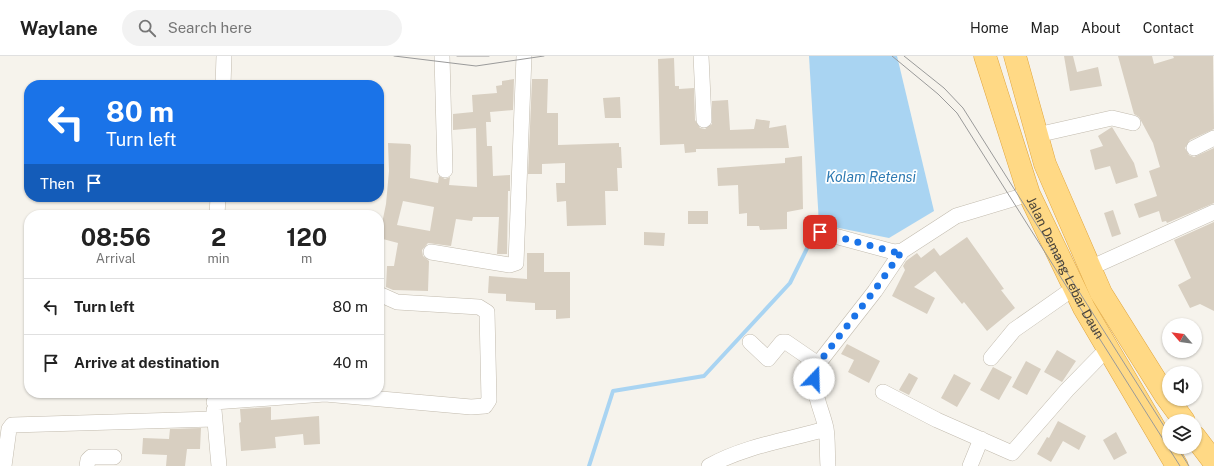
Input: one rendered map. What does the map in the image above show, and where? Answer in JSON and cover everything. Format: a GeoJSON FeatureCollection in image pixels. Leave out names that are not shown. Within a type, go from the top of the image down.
{"type":"FeatureCollection","features":[{"type":"Feature","properties":{"kind":"highway","name":"Jalan Demang Lebar Daun"},"geometry":{"type":"LineString","coordinates":[[984,58],[1030,194],[1074,288],[1084,308],[1177,466]]}},
{"type":"Feature","properties":{"kind":"highway","name":"Jalan Demang Lebar Daun"},"geometry":{"type":"LineString","coordinates":[[1017,59],[1045,164],[1090,268],[1105,299],[1165,395],[1179,414]]}},
{"type":"Feature","properties":{"kind":"highway"},"geometry":{"type":"LineString","coordinates":[[1202,446],[1214,462]]}},
{"type":"Feature","properties":{"kind":"street"},"geometry":{"type":"LineString","coordinates":[[223,80],[224,56]]}},
{"type":"Feature","properties":{"kind":"street"},"geometry":{"type":"LineString","coordinates":[[442,56],[445,170]]}},
{"type":"Feature","properties":{"kind":"street"},"geometry":{"type":"LineString","coordinates":[[431,252],[510,265],[516,263],[524,56]]}},
{"type":"Feature","properties":{"kind":"street"},"geometry":{"type":"LineString","coordinates":[[701,56],[704,120]]}},
{"type":"Feature","properties":{"kind":"street"},"geometry":{"type":"LineString","coordinates":[[1037,134],[1112,118],[1133,123]]}},
{"type":"Feature","properties":{"kind":"street"},"geometry":{"type":"LineString","coordinates":[[1194,148],[1214,138]]}},
{"type":"Feature","properties":{"kind":"street"},"geometry":{"type":"LineString","coordinates":[[828,466],[826,430],[816,394],[814,379],[818,364],[874,291],[902,251],[956,216],[1030,194]]}},
{"type":"Feature","properties":{"kind":"street"},"geometry":{"type":"LineString","coordinates":[[1090,268],[1214,212]]}},
{"type":"Feature","properties":{"kind":"street"},"geometry":{"type":"LineString","coordinates":[[820,232],[894,252],[902,251]]}},
{"type":"Feature","properties":{"kind":"street"},"geometry":{"type":"LineString","coordinates":[[991,358],[1014,330],[1074,288]]}},
{"type":"Feature","properties":{"kind":"street"},"geometry":{"type":"LineString","coordinates":[[370,398],[471,407],[485,406],[488,396],[486,312],[484,309],[479,307],[396,302],[384,296]]}},
{"type":"Feature","properties":{"kind":"street"},"geometry":{"type":"LineString","coordinates":[[750,342],[768,359],[782,342],[786,342],[818,364]]}},
{"type":"Feature","properties":{"kind":"street"},"geometry":{"type":"LineString","coordinates":[[883,392],[936,420],[1008,452],[1013,452],[1067,390],[1108,348]]}},
{"type":"Feature","properties":{"kind":"street"},"geometry":{"type":"LineString","coordinates":[[214,398],[214,419],[219,466]]}},
{"type":"Feature","properties":{"kind":"street"},"geometry":{"type":"LineString","coordinates":[[4,466],[9,429],[12,425],[214,419]]}},
{"type":"Feature","properties":{"kind":"street"},"geometry":{"type":"LineString","coordinates":[[709,466],[725,457],[744,450],[826,430]]}},
{"type":"Feature","properties":{"kind":"street"},"geometry":{"type":"LineString","coordinates":[[970,466],[981,439]]}},
{"type":"Feature","properties":{"kind":"street"},"geometry":{"type":"LineString","coordinates":[[87,466],[88,460],[91,457],[114,457]]}},
{"type":"Feature","properties":{"kind":"water","name":"Kolam Retensi"},"geometry":{"type":"Polygon","coordinates":[[[809,56],[897,56],[934,211],[889,238],[819,224],[809,56]]]}},
{"type":"Feature","properties":{"kind":"building"},"geometry":{"type":"Polygon","coordinates":[[[1064,56],[1073,56],[1077,72],[1098,67],[1102,86],[1070,91],[1064,56]]]}},
{"type":"Feature","properties":{"kind":"building"},"geometry":{"type":"Polygon","coordinates":[[[1118,56],[1152,56],[1154,64],[1174,58],[1173,56],[1213,56],[1214,129],[1190,140],[1185,148],[1189,155],[1194,157],[1214,148],[1214,203],[1167,223],[1166,221],[1162,222],[1159,211],[1139,218],[1134,204],[1157,196],[1149,171],[1160,167],[1153,143],[1139,117],[1134,114],[1118,56]]]}},
{"type":"Feature","properties":{"kind":"building"},"geometry":{"type":"Polygon","coordinates":[[[674,58],[675,86],[679,86],[679,89],[694,88],[695,120],[700,128],[705,129],[712,124],[712,101],[728,100],[730,130],[754,129],[756,119],[770,121],[769,128],[786,125],[789,148],[696,149],[696,152],[685,153],[684,144],[660,145],[658,59],[674,58]]]}},
{"type":"Feature","properties":{"kind":"building"},"geometry":{"type":"Polygon","coordinates":[[[514,79],[513,110],[490,112],[491,122],[486,122],[487,146],[492,146],[493,176],[510,175],[510,191],[508,191],[507,254],[497,254],[499,217],[473,217],[472,221],[456,219],[451,246],[428,243],[422,250],[423,256],[429,261],[428,291],[393,290],[386,287],[387,266],[394,266],[398,243],[384,239],[384,214],[389,171],[388,143],[410,144],[410,178],[438,183],[439,176],[445,179],[450,177],[449,185],[477,187],[476,128],[453,130],[453,114],[473,112],[472,95],[497,93],[496,86],[502,85],[502,81],[514,79]],[[403,201],[397,225],[430,231],[434,207],[403,201]]]}},
{"type":"Feature","properties":{"kind":"building"},"geometry":{"type":"Polygon","coordinates":[[[532,79],[548,79],[547,113],[558,113],[558,145],[619,143],[619,147],[621,147],[622,168],[617,168],[618,191],[605,191],[606,225],[567,226],[566,201],[557,202],[556,183],[565,183],[565,163],[542,164],[542,174],[528,174],[532,79]]]}},
{"type":"Feature","properties":{"kind":"building"},"geometry":{"type":"Polygon","coordinates":[[[620,97],[621,118],[605,118],[603,98],[620,97]]]}},
{"type":"Feature","properties":{"kind":"building"},"geometry":{"type":"Polygon","coordinates":[[[1112,127],[1134,163],[1138,177],[1116,184],[1110,166],[1095,170],[1090,150],[1103,146],[1098,136],[1112,127]]]}},
{"type":"Feature","properties":{"kind":"building"},"geometry":{"type":"Polygon","coordinates":[[[802,156],[803,209],[787,212],[787,229],[760,230],[759,226],[747,226],[747,213],[739,214],[738,185],[718,186],[717,168],[785,163],[785,158],[802,156]]]}},
{"type":"Feature","properties":{"kind":"building"},"geometry":{"type":"Polygon","coordinates":[[[1113,210],[1121,234],[1112,237],[1104,213],[1113,210]]]}},
{"type":"Feature","properties":{"kind":"building"},"geometry":{"type":"Polygon","coordinates":[[[688,211],[708,211],[708,224],[688,224],[688,211]]]}},
{"type":"Feature","properties":{"kind":"building"},"geometry":{"type":"Polygon","coordinates":[[[1214,222],[1214,311],[1200,304],[1190,308],[1178,285],[1191,278],[1174,240],[1214,222]]]}},
{"type":"Feature","properties":{"kind":"building"},"geometry":{"type":"Polygon","coordinates":[[[644,232],[665,233],[664,246],[644,245],[644,232]]]}},
{"type":"Feature","properties":{"kind":"building"},"geometry":{"type":"Polygon","coordinates":[[[967,237],[1004,289],[1001,290],[1015,308],[987,331],[964,302],[962,304],[935,271],[914,287],[935,298],[927,314],[892,296],[905,270],[903,266],[906,261],[917,253],[921,258],[934,248],[940,256],[967,237]]]}},
{"type":"Feature","properties":{"kind":"building"},"geometry":{"type":"Polygon","coordinates":[[[527,253],[544,253],[544,272],[570,272],[570,318],[556,319],[556,310],[535,310],[535,303],[506,301],[506,294],[488,293],[489,276],[527,279],[527,253]]]}},
{"type":"Feature","properties":{"kind":"building"},"geometry":{"type":"Polygon","coordinates":[[[847,344],[880,361],[869,383],[848,372],[854,360],[841,354],[847,344]]]}},
{"type":"Feature","properties":{"kind":"building"},"geometry":{"type":"Polygon","coordinates":[[[1057,350],[1076,361],[1062,382],[1044,372],[1057,350]]]}},
{"type":"Feature","properties":{"kind":"building"},"geometry":{"type":"Polygon","coordinates":[[[1026,361],[1041,369],[1027,395],[1012,387],[1026,361]]]}},
{"type":"Feature","properties":{"kind":"building"},"geometry":{"type":"Polygon","coordinates":[[[993,367],[1012,377],[999,400],[980,390],[993,367]]]}},
{"type":"Feature","properties":{"kind":"building"},"geometry":{"type":"Polygon","coordinates":[[[909,373],[918,378],[909,395],[899,390],[909,373]]]}},
{"type":"Feature","properties":{"kind":"building"},"geometry":{"type":"Polygon","coordinates":[[[954,374],[971,383],[957,407],[941,398],[954,374]]]}},
{"type":"Feature","properties":{"kind":"building"},"geometry":{"type":"Polygon","coordinates":[[[271,407],[271,420],[319,416],[320,444],[304,445],[303,434],[275,437],[276,448],[241,451],[239,423],[241,422],[240,409],[271,407]]]}},
{"type":"Feature","properties":{"kind":"building"},"geometry":{"type":"Polygon","coordinates":[[[1058,421],[1086,436],[1079,450],[1063,441],[1051,462],[1037,454],[1047,437],[1049,438],[1058,421]]]}},
{"type":"Feature","properties":{"kind":"building"},"geometry":{"type":"Polygon","coordinates":[[[201,428],[200,449],[187,449],[185,466],[166,466],[167,455],[142,454],[143,438],[169,439],[170,429],[201,428]]]}},
{"type":"Feature","properties":{"kind":"building"},"geometry":{"type":"Polygon","coordinates":[[[1116,432],[1127,453],[1114,460],[1103,440],[1116,432]]]}},
{"type":"Feature","properties":{"kind":"waterway"},"geometry":{"type":"LineString","coordinates":[[589,466],[613,391],[704,376],[790,283],[819,224]]}},
{"type":"Feature","properties":{"kind":"tram line"},"geometry":{"type":"LineString","coordinates":[[394,56],[476,66],[544,56]]}},
{"type":"Feature","properties":{"kind":"tram line"},"geometry":{"type":"LineString","coordinates":[[457,56],[489,56]]}},
{"type":"Feature","properties":{"kind":"tram line"},"geometry":{"type":"LineString","coordinates":[[892,56],[938,94],[957,113],[1180,466]]}},
{"type":"Feature","properties":{"kind":"tram line"},"geometry":{"type":"LineString","coordinates":[[904,56],[944,88],[963,108],[1162,423]]}},
{"type":"Feature","properties":{"kind":"tram line"},"geometry":{"type":"LineString","coordinates":[[1181,454],[1189,466]]}},
{"type":"Feature","properties":{"kind":"route"},"geometry":{"type":"LineString","coordinates":[[814,379],[818,364],[896,262],[902,251],[894,252],[820,232]]}}]}
